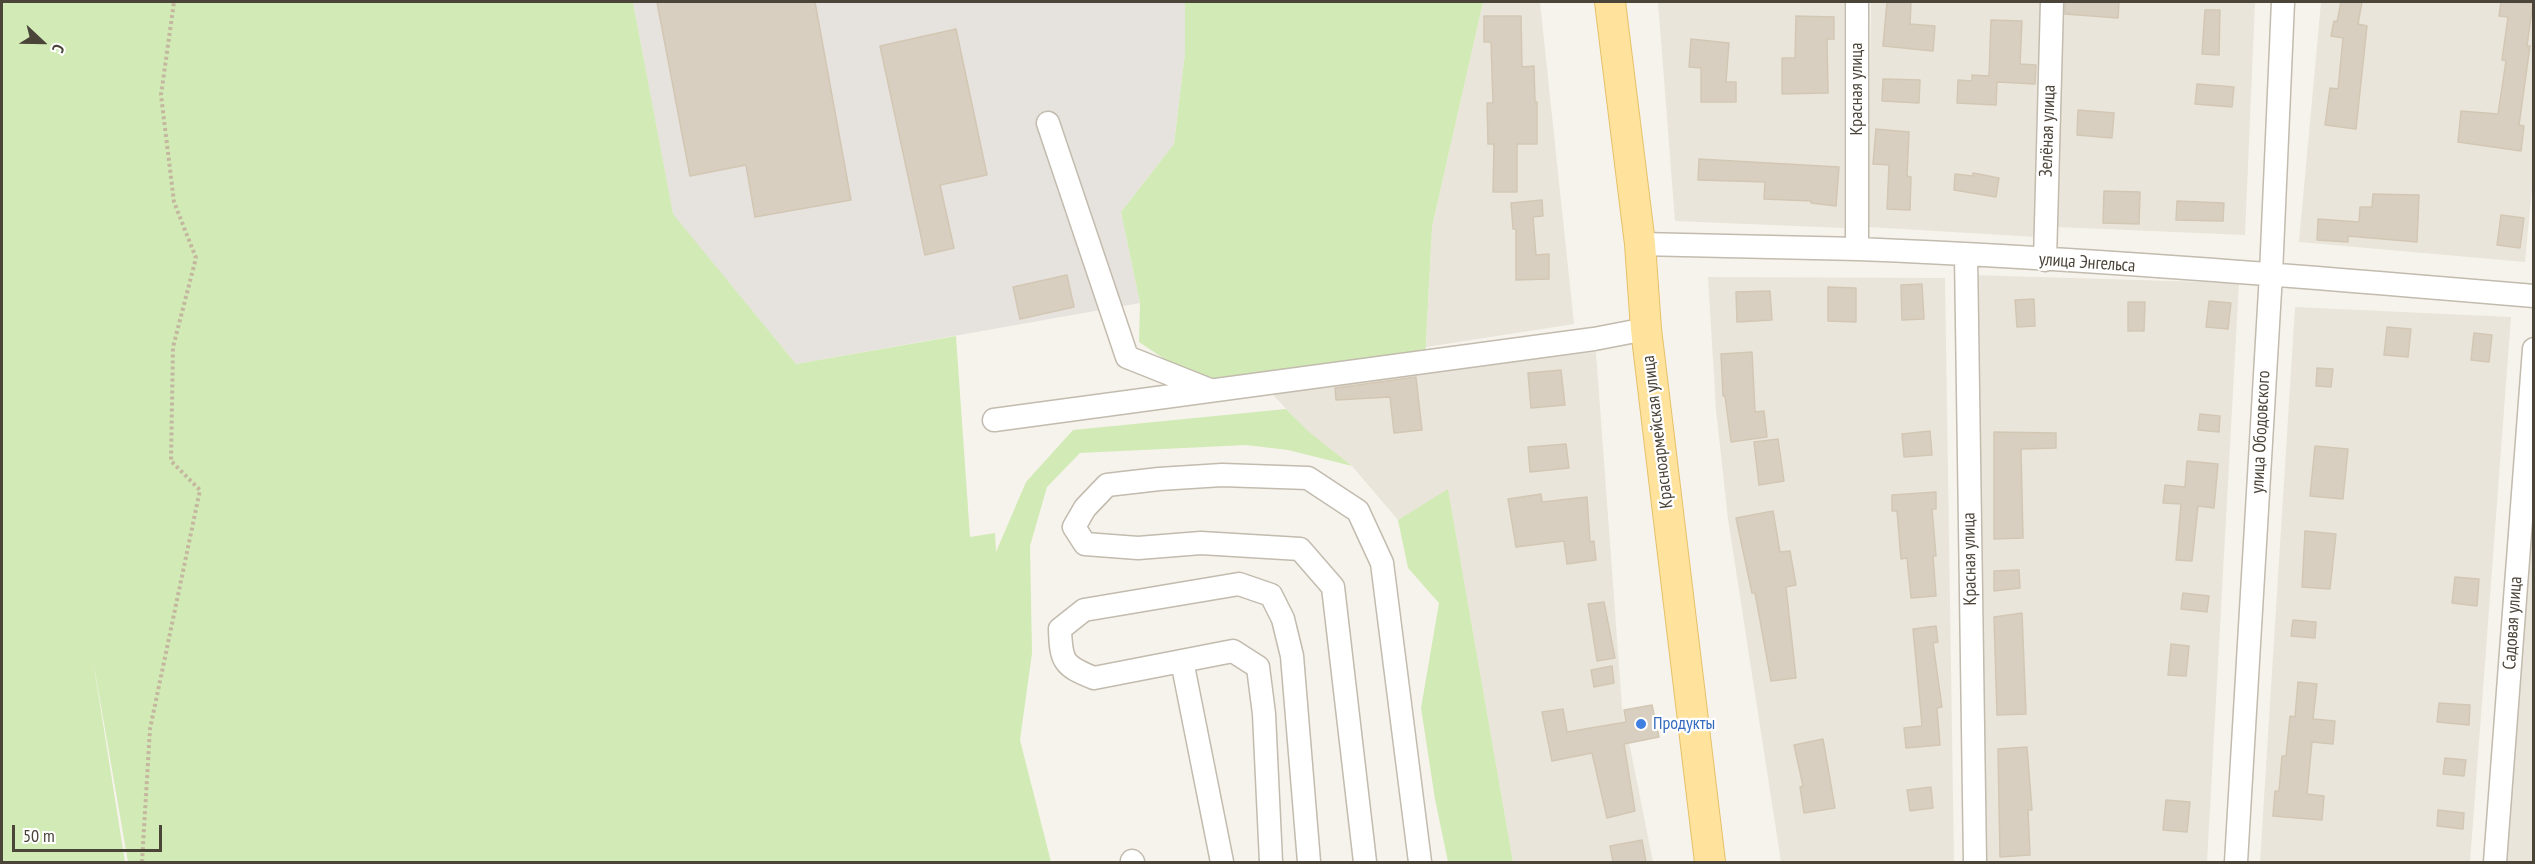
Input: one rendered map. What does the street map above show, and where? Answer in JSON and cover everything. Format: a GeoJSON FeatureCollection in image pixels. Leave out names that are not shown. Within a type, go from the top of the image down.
{"type":"FeatureCollection","features":[{"type":"Feature","properties":{"kind":"main road","name":"Красноармейская улица"},"geometry":{"type":"LineString","coordinates":[[1610,2],[1640,244],[1646,329],[1710,862]]}},
{"type":"Feature","properties":{"kind":"street","name":"Красная улица"},"geometry":{"type":"LineString","coordinates":[[1857,2],[1857,249]]}},
{"type":"Feature","properties":{"kind":"street","name":"Зелёная улица"},"geometry":{"type":"LineString","coordinates":[[2045,260],[2052,2]]}},
{"type":"Feature","properties":{"kind":"street","name":"улица Ободовского"},"geometry":{"type":"LineString","coordinates":[[2236,862],[2271,274],[2283,2]]}},
{"type":"Feature","properties":{"kind":"street"},"geometry":{"type":"LineString","coordinates":[[1048,123],[1127,357],[1211,390]]}},
{"type":"Feature","properties":{"kind":"street","name":"улица Энгельса"},"geometry":{"type":"LineString","coordinates":[[1640,244],[1857,249],[1966,255],[2271,274],[2534,296]]}},
{"type":"Feature","properties":{"kind":"street","name":"Красная улица"},"geometry":{"type":"LineString","coordinates":[[1966,255],[1975,862]]}},
{"type":"Feature","properties":{"kind":"street"},"geometry":{"type":"LineString","coordinates":[[994,420],[1594,339],[1646,329]]}},
{"type":"Feature","properties":{"kind":"street","name":"Садовая улица"},"geometry":{"type":"LineString","coordinates":[[2495,862],[2534,349]]}},
{"type":"Feature","properties":{"kind":"street"},"geometry":{"type":"LineString","coordinates":[[1365,862],[1333,587],[1300,549],[1201,543],[1138,548],[1085,544],[1074,527],[1085,508],[1107,485],[1222,475],[1308,478],[1358,511],[1382,563],[1420,862]]}},
{"type":"Feature","properties":{"kind":"street"},"geometry":{"type":"LineString","coordinates":[[1270,862],[1264,714],[1258,667],[1233,651],[1094,678],[1073,670],[1061,654],[1060,629],[1084,610],[1239,584],[1270,595],[1282,619],[1292,656],[1309,862]]}},
{"type":"Feature","properties":{"kind":"street"},"geometry":{"type":"LineString","coordinates":[[1182,661],[1222,862]]}},
{"type":"Feature","properties":{"kind":"path"},"geometry":{"type":"LineString","coordinates":[[142,862],[150,729],[200,490],[171,461],[173,347],[196,258],[174,202],[161,95],[174,2]]}},
{"type":"Feature","properties":{"kind":"shaded area"},"geometry":{"type":"Polygon","coordinates":[[[633,2],[1185,2],[1185,53],[1174,144],[1121,212],[1140,303],[796,364],[673,215],[633,2]]]}},
{"type":"Feature","properties":{"kind":"shaded area"},"geometry":{"type":"Polygon","coordinates":[[[1483,2],[1540,2],[1574,324],[1426,347],[1432,227],[1483,2]]]}},
{"type":"Feature","properties":{"kind":"shaded area"},"geometry":{"type":"Polygon","coordinates":[[[1658,2],[1844,2],[1844,228],[1675,221],[1658,2]]]}},
{"type":"Feature","properties":{"kind":"shaded area"},"geometry":{"type":"Polygon","coordinates":[[[1871,2],[2043,2],[2037,237],[1868,227],[1871,2]]]}},
{"type":"Feature","properties":{"kind":"shaded area"},"geometry":{"type":"Polygon","coordinates":[[[2063,2],[2255,2],[2245,235],[2056,227],[2063,2]]]}},
{"type":"Feature","properties":{"kind":"shaded area"},"geometry":{"type":"Polygon","coordinates":[[[2321,2],[2533,2],[2534,168],[2525,262],[2299,242],[2321,2]]]}},
{"type":"Feature","properties":{"kind":"shaded area"},"geometry":{"type":"Polygon","coordinates":[[[1971,275],[2239,283],[2207,862],[1986,862],[1971,275]]]}},
{"type":"Feature","properties":{"kind":"shaded area"},"geometry":{"type":"Polygon","coordinates":[[[1708,277],[1945,278],[1954,862],[1781,862],[1728,519],[1716,410],[1708,277]]]}},
{"type":"Feature","properties":{"kind":"shaded area"},"geometry":{"type":"Polygon","coordinates":[[[2295,307],[2511,317],[2470,862],[2260,862],[2295,307]]]}},
{"type":"Feature","properties":{"kind":"shaded area"},"geometry":{"type":"Polygon","coordinates":[[[1596,352],[1622,707],[1653,862],[1513,862],[1448,490],[1398,520],[1352,466],[1308,432],[1263,384],[1596,352]]]}},
{"type":"Feature","properties":{"kind":"shaded area"},"geometry":{"type":"Polygon","coordinates":[[[2533,507],[2533,862],[2507,862],[2533,507]]]}},
{"type":"Feature","properties":{"kind":"green space"},"geometry":{"type":"Polygon","coordinates":[[[2,2],[633,2],[673,214],[796,364],[956,336],[970,537],[995,533],[996,552],[1026,482],[1073,430],[1286,409],[1309,432],[1352,466],[1288,450],[1246,445],[1080,453],[1047,487],[1030,546],[1032,653],[1020,740],[1051,862],[128,862],[92,654],[125,862],[2,862],[2,2]]]}},
{"type":"Feature","properties":{"kind":"green space"},"geometry":{"type":"Polygon","coordinates":[[[1185,2],[1483,2],[1432,227],[1425,362],[1211,390],[1139,342],[1140,303],[1121,212],[1174,144],[1185,53],[1185,2]]]}},
{"type":"Feature","properties":{"kind":"green space"},"geometry":{"type":"Polygon","coordinates":[[[1448,489],[1513,862],[1448,862],[1435,799],[1421,708],[1439,603],[1408,568],[1398,520],[1448,489]]]}},
{"type":"Feature","properties":{"kind":"building"},"geometry":{"type":"Polygon","coordinates":[[[657,2],[815,2],[851,200],[755,217],[746,165],[690,176],[657,2]]]}},
{"type":"Feature","properties":{"kind":"building"},"geometry":{"type":"Polygon","coordinates":[[[1887,2],[1911,2],[1910,24],[1935,26],[1933,51],[1883,46],[1887,2]]]}},
{"type":"Feature","properties":{"kind":"building"},"geometry":{"type":"Polygon","coordinates":[[[2065,2],[2119,2],[2118,18],[2065,14],[2065,2]]]}},
{"type":"Feature","properties":{"kind":"building"},"geometry":{"type":"Polygon","coordinates":[[[2341,2],[2362,2],[2358,24],[2367,26],[2356,129],[2325,125],[2330,88],[2338,89],[2343,38],[2331,36],[2334,21],[2337,22],[2341,2]]]}},
{"type":"Feature","properties":{"kind":"building"},"geometry":{"type":"Polygon","coordinates":[[[2501,2],[2533,3],[2527,46],[2530,46],[2519,125],[2524,126],[2521,151],[2458,142],[2461,111],[2498,114],[2506,61],[2502,60],[2508,17],[2499,16],[2501,2]]]}},
{"type":"Feature","properties":{"kind":"building"},"geometry":{"type":"Polygon","coordinates":[[[2205,10],[2220,10],[2219,55],[2202,54],[2205,10]]]}},
{"type":"Feature","properties":{"kind":"building"},"geometry":{"type":"Polygon","coordinates":[[[1484,16],[1521,16],[1522,67],[1534,66],[1537,144],[1517,144],[1517,192],[1493,192],[1494,144],[1488,144],[1487,103],[1493,103],[1491,42],[1484,42],[1484,16]]]}},
{"type":"Feature","properties":{"kind":"building"},"geometry":{"type":"Polygon","coordinates":[[[1796,16],[1834,17],[1834,39],[1827,39],[1828,93],[1782,94],[1782,58],[1795,58],[1796,16]]]}},
{"type":"Feature","properties":{"kind":"building"},"geometry":{"type":"Polygon","coordinates":[[[1991,20],[2022,21],[2020,64],[2036,65],[2035,84],[1997,82],[1996,105],[1957,103],[1958,80],[1972,81],[1972,75],[1989,76],[1991,20]]]}},
{"type":"Feature","properties":{"kind":"building"},"geometry":{"type":"Polygon","coordinates":[[[956,29],[987,175],[940,185],[954,248],[925,255],[880,46],[956,29]]]}},
{"type":"Feature","properties":{"kind":"building"},"geometry":{"type":"Polygon","coordinates":[[[1691,39],[1729,43],[1726,82],[1736,82],[1736,102],[1701,102],[1701,68],[1689,67],[1691,39]]]}},
{"type":"Feature","properties":{"kind":"building"},"geometry":{"type":"Polygon","coordinates":[[[1883,79],[1920,80],[1919,103],[1882,101],[1883,79]]]}},
{"type":"Feature","properties":{"kind":"building"},"geometry":{"type":"Polygon","coordinates":[[[2197,84],[2234,87],[2232,107],[2195,104],[2197,84]]]}},
{"type":"Feature","properties":{"kind":"building"},"geometry":{"type":"Polygon","coordinates":[[[2078,110],[2114,113],[2112,138],[2077,135],[2078,110]]]}},
{"type":"Feature","properties":{"kind":"building"},"geometry":{"type":"Polygon","coordinates":[[[1876,129],[1909,132],[1907,176],[1911,177],[1910,210],[1887,209],[1889,165],[1873,164],[1876,129]]]}},
{"type":"Feature","properties":{"kind":"building"},"geometry":{"type":"Polygon","coordinates":[[[1699,159],[1839,167],[1836,206],[1811,203],[1811,201],[1764,199],[1765,182],[1698,180],[1699,159]]]}},
{"type":"Feature","properties":{"kind":"building"},"geometry":{"type":"Polygon","coordinates":[[[1973,173],[1999,178],[1996,197],[1954,190],[1955,174],[1973,176],[1973,173]]]}},
{"type":"Feature","properties":{"kind":"building"},"geometry":{"type":"Polygon","coordinates":[[[2104,191],[2140,192],[2139,224],[2103,223],[2104,191]]]}},
{"type":"Feature","properties":{"kind":"building"},"geometry":{"type":"Polygon","coordinates":[[[2373,194],[2419,195],[2417,242],[2348,236],[2348,242],[2317,240],[2318,219],[2359,222],[2360,207],[2372,207],[2373,194]]]}},
{"type":"Feature","properties":{"kind":"building"},"geometry":{"type":"Polygon","coordinates":[[[1542,200],[1543,216],[1533,217],[1536,255],[1549,254],[1549,279],[1516,280],[1516,229],[1513,229],[1511,203],[1542,200]]]}},
{"type":"Feature","properties":{"kind":"building"},"geometry":{"type":"Polygon","coordinates":[[[2177,201],[2224,203],[2223,221],[2176,220],[2177,201]]]}},
{"type":"Feature","properties":{"kind":"building"},"geometry":{"type":"Polygon","coordinates":[[[2501,215],[2524,218],[2520,248],[2497,245],[2501,215]]]}},
{"type":"Feature","properties":{"kind":"building"},"geometry":{"type":"Polygon","coordinates":[[[1067,275],[1074,307],[1020,319],[1013,287],[1067,275]]]}},
{"type":"Feature","properties":{"kind":"building"},"geometry":{"type":"Polygon","coordinates":[[[1922,284],[1924,319],[1902,320],[1901,285],[1922,284]]]}},
{"type":"Feature","properties":{"kind":"building"},"geometry":{"type":"Polygon","coordinates":[[[1828,287],[1856,288],[1856,322],[1828,321],[1828,287]]]}},
{"type":"Feature","properties":{"kind":"building"},"geometry":{"type":"Polygon","coordinates":[[[1770,291],[1772,320],[1737,322],[1736,292],[1770,291]]]}},
{"type":"Feature","properties":{"kind":"building"},"geometry":{"type":"Polygon","coordinates":[[[2034,299],[2035,326],[2017,327],[2015,300],[2034,299]]]}},
{"type":"Feature","properties":{"kind":"building"},"geometry":{"type":"Polygon","coordinates":[[[2209,301],[2231,303],[2228,329],[2206,327],[2209,301]]]}},
{"type":"Feature","properties":{"kind":"building"},"geometry":{"type":"Polygon","coordinates":[[[2128,302],[2145,302],[2144,331],[2128,331],[2128,302]]]}},
{"type":"Feature","properties":{"kind":"building"},"geometry":{"type":"Polygon","coordinates":[[[2387,327],[2411,329],[2408,357],[2384,355],[2387,327]]]}},
{"type":"Feature","properties":{"kind":"building"},"geometry":{"type":"Polygon","coordinates":[[[2474,333],[2492,335],[2489,362],[2471,360],[2474,333]]]}},
{"type":"Feature","properties":{"kind":"building"},"geometry":{"type":"Polygon","coordinates":[[[1752,352],[1755,412],[1764,411],[1767,437],[1731,442],[1725,396],[1723,396],[1721,354],[1752,352]]]}},
{"type":"Feature","properties":{"kind":"building"},"geometry":{"type":"Polygon","coordinates":[[[2317,368],[2333,369],[2331,387],[2316,386],[2317,368]]]}},
{"type":"Feature","properties":{"kind":"building"},"geometry":{"type":"Polygon","coordinates":[[[1561,370],[1565,405],[1531,408],[1528,373],[1561,370]]]}},
{"type":"Feature","properties":{"kind":"building"},"geometry":{"type":"Polygon","coordinates":[[[1416,377],[1422,430],[1394,433],[1390,397],[1336,400],[1335,388],[1416,377]]]}},
{"type":"Feature","properties":{"kind":"building"},"geometry":{"type":"Polygon","coordinates":[[[2200,414],[2220,416],[2219,432],[2198,430],[2200,414]]]}},
{"type":"Feature","properties":{"kind":"building"},"geometry":{"type":"Polygon","coordinates":[[[1930,431],[1932,455],[1904,457],[1902,434],[1930,431]]]}},
{"type":"Feature","properties":{"kind":"building"},"geometry":{"type":"Polygon","coordinates":[[[1994,432],[2056,433],[2056,448],[2021,449],[2023,538],[1994,539],[1994,432]]]}},
{"type":"Feature","properties":{"kind":"building"},"geometry":{"type":"Polygon","coordinates":[[[1778,439],[1784,481],[1759,485],[1754,442],[1778,439]]]}},
{"type":"Feature","properties":{"kind":"building"},"geometry":{"type":"Polygon","coordinates":[[[1566,444],[1569,468],[1530,472],[1528,447],[1566,444]]]}},
{"type":"Feature","properties":{"kind":"building"},"geometry":{"type":"Polygon","coordinates":[[[2315,446],[2348,449],[2343,499],[2310,496],[2315,446]]]}},
{"type":"Feature","properties":{"kind":"building"},"geometry":{"type":"Polygon","coordinates":[[[2187,461],[2218,464],[2214,508],[2198,506],[2192,561],[2176,560],[2181,504],[2163,503],[2165,485],[2185,487],[2187,461]]]}},
{"type":"Feature","properties":{"kind":"building"},"geometry":{"type":"Polygon","coordinates":[[[1936,492],[1936,509],[1932,509],[1936,556],[1933,556],[1936,596],[1911,598],[1907,558],[1901,559],[1897,511],[1892,511],[1892,495],[1936,492]]]}},
{"type":"Feature","properties":{"kind":"building"},"geometry":{"type":"Polygon","coordinates":[[[1541,494],[1542,502],[1587,497],[1590,542],[1594,541],[1596,560],[1567,564],[1564,541],[1516,547],[1508,499],[1541,494]]]}},
{"type":"Feature","properties":{"kind":"building"},"geometry":{"type":"Polygon","coordinates":[[[1773,511],[1780,552],[1790,551],[1796,585],[1786,587],[1796,678],[1771,681],[1755,593],[1752,593],[1736,518],[1773,511]]]}},
{"type":"Feature","properties":{"kind":"building"},"geometry":{"type":"Polygon","coordinates":[[[2305,531],[2336,534],[2330,589],[2302,587],[2305,531]]]}},
{"type":"Feature","properties":{"kind":"building"},"geometry":{"type":"Polygon","coordinates":[[[2019,570],[2020,588],[1994,591],[1994,571],[2019,570]]]}},
{"type":"Feature","properties":{"kind":"building"},"geometry":{"type":"Polygon","coordinates":[[[2455,577],[2479,579],[2477,606],[2452,603],[2455,577]]]}},
{"type":"Feature","properties":{"kind":"building"},"geometry":{"type":"Polygon","coordinates":[[[2183,593],[2209,596],[2207,612],[2181,609],[2183,593]]]}},
{"type":"Feature","properties":{"kind":"building"},"geometry":{"type":"Polygon","coordinates":[[[1604,602],[1615,658],[1597,661],[1588,604],[1604,602]]]}},
{"type":"Feature","properties":{"kind":"building"},"geometry":{"type":"Polygon","coordinates":[[[2022,613],[2026,714],[1997,715],[1994,617],[2022,613]]]}},
{"type":"Feature","properties":{"kind":"building"},"geometry":{"type":"Polygon","coordinates":[[[2293,620],[2316,622],[2315,638],[2291,636],[2293,620]]]}},
{"type":"Feature","properties":{"kind":"building"},"geometry":{"type":"Polygon","coordinates":[[[1936,626],[1938,642],[1933,643],[1942,707],[1937,708],[1940,745],[1906,748],[1904,728],[1922,726],[1913,629],[1936,626]]]}},
{"type":"Feature","properties":{"kind":"building"},"geometry":{"type":"Polygon","coordinates":[[[2171,644],[2189,646],[2186,676],[2168,675],[2171,644]]]}},
{"type":"Feature","properties":{"kind":"building"},"geometry":{"type":"Polygon","coordinates":[[[1612,666],[1614,683],[1594,687],[1591,670],[1612,666]]]}},
{"type":"Feature","properties":{"kind":"building"},"geometry":{"type":"Polygon","coordinates":[[[2298,682],[2317,684],[2313,719],[2335,721],[2333,744],[2312,742],[2307,794],[2324,796],[2322,820],[2273,816],[2275,791],[2279,791],[2282,756],[2286,756],[2290,716],[2295,717],[2298,682]]]}},
{"type":"Feature","properties":{"kind":"building"},"geometry":{"type":"Polygon","coordinates":[[[2439,703],[2470,705],[2469,725],[2437,722],[2439,703]]]}},
{"type":"Feature","properties":{"kind":"building"},"geometry":{"type":"Polygon","coordinates":[[[1652,705],[1659,737],[1624,744],[1635,811],[1607,818],[1592,753],[1552,761],[1542,712],[1563,709],[1567,732],[1626,722],[1624,710],[1652,705]]]}},
{"type":"Feature","properties":{"kind":"building"},"geometry":{"type":"Polygon","coordinates":[[[1823,739],[1835,808],[1804,813],[1800,787],[1803,786],[1794,745],[1823,739]]]}},
{"type":"Feature","properties":{"kind":"building"},"geometry":{"type":"Polygon","coordinates":[[[2027,747],[2032,810],[2028,810],[2030,855],[2000,857],[1998,749],[2027,747]]]}},
{"type":"Feature","properties":{"kind":"building"},"geometry":{"type":"Polygon","coordinates":[[[2445,758],[2466,760],[2464,776],[2443,774],[2445,758]]]}},
{"type":"Feature","properties":{"kind":"building"},"geometry":{"type":"Polygon","coordinates":[[[1931,787],[1933,808],[1910,811],[1907,790],[1931,787]]]}},
{"type":"Feature","properties":{"kind":"building"},"geometry":{"type":"Polygon","coordinates":[[[2166,800],[2190,802],[2187,832],[2163,830],[2166,800]]]}},
{"type":"Feature","properties":{"kind":"building"},"geometry":{"type":"Polygon","coordinates":[[[2438,810],[2464,813],[2463,829],[2437,826],[2438,810]]]}},
{"type":"Feature","properties":{"kind":"building"},"geometry":{"type":"Polygon","coordinates":[[[1642,840],[1646,862],[1613,862],[1610,846],[1642,840]]]}},
{"type":"Feature","properties":{"kind":"place","name":"Продукты"},"geometry":{"type":"Point","coordinates":[1641,724]}}]}
